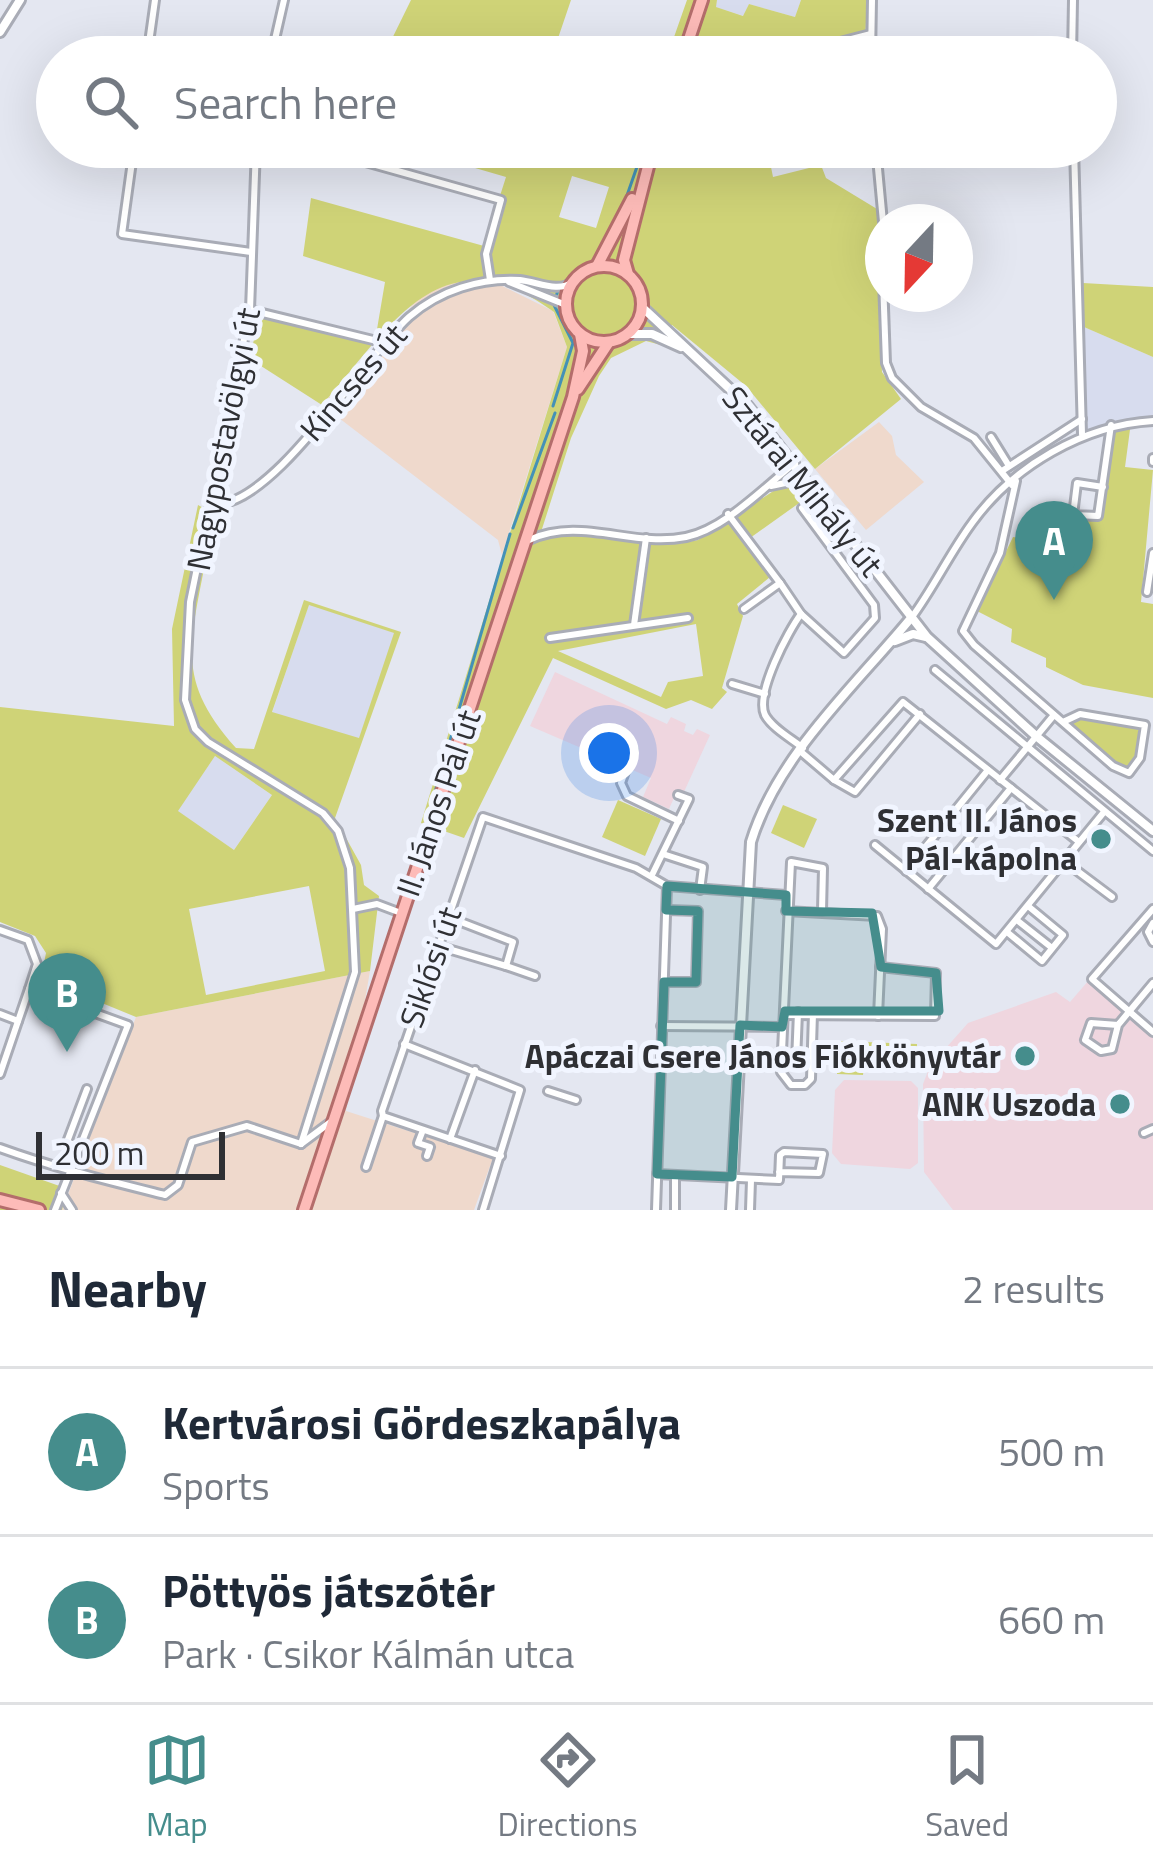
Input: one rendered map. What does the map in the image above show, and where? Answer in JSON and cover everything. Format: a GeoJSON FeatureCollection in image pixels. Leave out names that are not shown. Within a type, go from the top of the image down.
{"type":"FeatureCollection","features":[{"type":"Feature","properties":{"kind":"main road"},"geometry":{"type":"LineString","coordinates":[[690,36],[702,0]]}},
{"type":"Feature","properties":{"kind":"main road"},"geometry":{"type":"LineString","coordinates":[[573,397],[609,342],[628,334],[643,308],[640,290],[624,260],[646,168]]}},
{"type":"Feature","properties":{"kind":"main road"},"geometry":{"type":"LineString","coordinates":[[573,397],[583,351],[566,305],[573,282],[597,266],[640,186]]}},
{"type":"Feature","properties":{"kind":"main road"},"geometry":{"type":"LineString","coordinates":[[597,266],[628,274]]}},
{"type":"Feature","properties":{"kind":"main road"},"geometry":{"type":"LineString","coordinates":[[580,334],[609,342]]}},
{"type":"Feature","properties":{"kind":"main road","name":"II. János Pál út"},"geometry":{"type":"LineString","coordinates":[[304,1210],[573,397]]}},
{"type":"Feature","properties":{"kind":"main road"},"geometry":{"type":"LineString","coordinates":[[0,1200],[39,1210]]}},
{"type":"Feature","properties":{"kind":"street"},"geometry":{"type":"LineString","coordinates":[[0,32],[20,0]]}},
{"type":"Feature","properties":{"kind":"street"},"geometry":{"type":"LineString","coordinates":[[150,36],[155,0]]}},
{"type":"Feature","properties":{"kind":"street"},"geometry":{"type":"LineString","coordinates":[[276,36],[284,0]]}},
{"type":"Feature","properties":{"kind":"street"},"geometry":{"type":"LineString","coordinates":[[863,36],[871,34],[872,0]]}},
{"type":"Feature","properties":{"kind":"street"},"geometry":{"type":"LineString","coordinates":[[1072,36],[1073,0]]}},
{"type":"Feature","properties":{"kind":"street"},"geometry":{"type":"LineString","coordinates":[[131,168],[122,234],[252,253]]}},
{"type":"Feature","properties":{"kind":"street","name":"Nagypostavölgyi út"},"geometry":{"type":"LineString","coordinates":[[255,168],[250,310],[190,602],[186,708],[195,729],[331,821],[350,868],[353,909]]}},
{"type":"Feature","properties":{"kind":"street"},"geometry":{"type":"LineString","coordinates":[[395,168],[502,195],[486,254],[490,280]]}},
{"type":"Feature","properties":{"kind":"street"},"geometry":{"type":"LineString","coordinates":[[878,168],[881,204]]}},
{"type":"Feature","properties":{"kind":"street"},"geometry":{"type":"LineString","coordinates":[[1076,168],[1082,434]]}},
{"type":"Feature","properties":{"kind":"street","name":"Kincses út"},"geometry":{"type":"LineString","coordinates":[[212,504],[238,499],[286,460],[410,317],[441,295],[490,280],[561,287],[573,282]]}},
{"type":"Feature","properties":{"kind":"street"},"geometry":{"type":"LineString","coordinates":[[505,281],[566,305]]}},
{"type":"Feature","properties":{"kind":"street","name":"Sztárai Mihály út"},"geometry":{"type":"LineString","coordinates":[[643,308],[728,385],[795,463],[926,637],[1036,736],[1153,831]]}},
{"type":"Feature","properties":{"kind":"street"},"geometry":{"type":"LineString","coordinates":[[250,310],[373,340]]}},
{"type":"Feature","properties":{"kind":"street"},"geometry":{"type":"LineString","coordinates":[[884,312],[886,363],[892,377],[922,406],[973,436],[1005,469]]}},
{"type":"Feature","properties":{"kind":"street","name":"Sztárai Mihály út"},"geometry":{"type":"LineString","coordinates":[[628,334],[652,334],[688,351]]}},
{"type":"Feature","properties":{"kind":"street"},"geometry":{"type":"LineString","coordinates":[[1005,469],[1082,419]]}},
{"type":"Feature","properties":{"kind":"street"},"geometry":{"type":"LineString","coordinates":[[731,1210],[745,893],[758,820],[801,750],[911,618],[974,519],[1082,434],[1111,425],[1153,421]]}},
{"type":"Feature","properties":{"kind":"street"},"geometry":{"type":"LineString","coordinates":[[1103,487],[1077,483],[1073,515],[1096,518],[1103,487],[1111,425]]}},
{"type":"Feature","properties":{"kind":"street"},"geometry":{"type":"LineString","coordinates":[[992,437],[1014,483],[1000,553],[964,633],[1054,715],[1123,771],[1129,773],[1140,758],[1145,725],[1080,714],[1063,722]]}},
{"type":"Feature","properties":{"kind":"street"},"geometry":{"type":"LineString","coordinates":[[526,542],[561,528],[646,538],[696,534],[795,463]]}},
{"type":"Feature","properties":{"kind":"street"},"geometry":{"type":"LineString","coordinates":[[762,490],[790,482],[817,491]]}},
{"type":"Feature","properties":{"kind":"street"},"geometry":{"type":"LineString","coordinates":[[728,514],[812,629],[844,653],[877,612],[802,508]]}},
{"type":"Feature","properties":{"kind":"street"},"geometry":{"type":"LineString","coordinates":[[634,626],[646,538]]}},
{"type":"Feature","properties":{"kind":"street"},"geometry":{"type":"LineString","coordinates":[[1148,592],[1153,553]]}},
{"type":"Feature","properties":{"kind":"street"},"geometry":{"type":"LineString","coordinates":[[744,609],[780,583]]}},
{"type":"Feature","properties":{"kind":"street"},"geometry":{"type":"LineString","coordinates":[[801,614],[782,643],[765,694],[767,718],[834,780],[855,792],[920,713]]}},
{"type":"Feature","properties":{"kind":"street"},"geometry":{"type":"LineString","coordinates":[[550,638],[688,618]]}},
{"type":"Feature","properties":{"kind":"street"},"geometry":{"type":"LineString","coordinates":[[888,645],[914,634],[926,637]]}},
{"type":"Feature","properties":{"kind":"street"},"geometry":{"type":"LineString","coordinates":[[935,670],[1153,851]]}},
{"type":"Feature","properties":{"kind":"street"},"geometry":{"type":"LineString","coordinates":[[732,684],[765,694]]}},
{"type":"Feature","properties":{"kind":"street"},"geometry":{"type":"LineString","coordinates":[[834,780],[898,703],[920,713],[1079,842]]}},
{"type":"Feature","properties":{"kind":"street"},"geometry":{"type":"LineString","coordinates":[[1000,780],[1054,715]]}},
{"type":"Feature","properties":{"kind":"street"},"geometry":{"type":"LineString","coordinates":[[633,749],[621,783],[627,796],[679,820]]}},
{"type":"Feature","properties":{"kind":"street"},"geometry":{"type":"LineString","coordinates":[[906,871],[988,770]]}},
{"type":"Feature","properties":{"kind":"street"},"geometry":{"type":"LineString","coordinates":[[928,889],[1011,788]]}},
{"type":"Feature","properties":{"kind":"street"},"geometry":{"type":"LineString","coordinates":[[678,795],[689,799],[652,875],[667,886],[786,896]]}},
{"type":"Feature","properties":{"kind":"street"},"geometry":{"type":"LineString","coordinates":[[875,845],[996,944],[1104,812]]}},
{"type":"Feature","properties":{"kind":"street","name":"Siklósi út"},"geometry":{"type":"LineString","coordinates":[[366,1167],[483,817],[652,875]]}},
{"type":"Feature","properties":{"kind":"street"},"geometry":{"type":"LineString","coordinates":[[663,854],[703,867],[700,890]]}},
{"type":"Feature","properties":{"kind":"street"},"geometry":{"type":"LineString","coordinates":[[813,1012],[811,1078],[806,1085],[785,1082],[786,896],[788,870],[795,860],[823,868],[821,911]]}},
{"type":"Feature","properties":{"kind":"street"},"geometry":{"type":"LineString","coordinates":[[1064,861],[1112,896]]}},
{"type":"Feature","properties":{"kind":"street"},"geometry":{"type":"LineString","coordinates":[[656,1210],[657,1174],[652,1158],[667,886]]}},
{"type":"Feature","properties":{"kind":"street"},"geometry":{"type":"LineString","coordinates":[[301,1144],[355,972],[353,909],[377,904],[400,913]]}},
{"type":"Feature","properties":{"kind":"street"},"geometry":{"type":"LineString","coordinates":[[1006,932],[1042,961],[1064,934],[1028,906]]}},
{"type":"Feature","properties":{"kind":"street"},"geometry":{"type":"LineString","coordinates":[[1153,909],[1092,979],[1153,1032]]}},
{"type":"Feature","properties":{"kind":"street"},"geometry":{"type":"LineString","coordinates":[[664,982],[696,982],[697,970],[698,911],[666,910]]}},
{"type":"Feature","properties":{"kind":"street"},"geometry":{"type":"LineString","coordinates":[[786,911],[877,916],[878,1016]]}},
{"type":"Feature","properties":{"kind":"street"},"geometry":{"type":"LineString","coordinates":[[448,917],[513,942],[506,966]]}},
{"type":"Feature","properties":{"kind":"street"},"geometry":{"type":"LineString","coordinates":[[1016,920],[1052,948]]}},
{"type":"Feature","properties":{"kind":"street"},"geometry":{"type":"LineString","coordinates":[[1153,923],[1148,932],[1153,942]]}},
{"type":"Feature","properties":{"kind":"street"},"geometry":{"type":"LineString","coordinates":[[0,930],[28,940],[37,964],[0,1074]]}},
{"type":"Feature","properties":{"kind":"street"},"geometry":{"type":"LineString","coordinates":[[438,946],[535,976]]}},
{"type":"Feature","properties":{"kind":"street"},"geometry":{"type":"LineString","coordinates":[[784,1015],[931,1018],[939,1004],[936,973],[880,967]]}},
{"type":"Feature","properties":{"kind":"street"},"geometry":{"type":"LineString","coordinates":[[1118,1025],[1091,1023],[1085,1040],[1106,1052],[1116,1042],[1118,1025],[1153,983]]}},
{"type":"Feature","properties":{"kind":"street"},"geometry":{"type":"LineString","coordinates":[[29,989],[128,1025],[55,1210]]}},
{"type":"Feature","properties":{"kind":"street"},"geometry":{"type":"LineString","coordinates":[[782,1062],[796,1062],[798,1012]]}},
{"type":"Feature","properties":{"kind":"street"},"geometry":{"type":"LineString","coordinates":[[0,1014],[18,1021]]}},
{"type":"Feature","properties":{"kind":"street"},"geometry":{"type":"LineString","coordinates":[[661,1026],[782,1027]]}},
{"type":"Feature","properties":{"kind":"street"},"geometry":{"type":"LineString","coordinates":[[0,1043],[10,1047]]}},
{"type":"Feature","properties":{"kind":"street"},"geometry":{"type":"LineString","coordinates":[[404,1044],[520,1090],[483,1210]]}},
{"type":"Feature","properties":{"kind":"street"},"geometry":{"type":"LineString","coordinates":[[450,1139],[475,1070]]}},
{"type":"Feature","properties":{"kind":"street"},"geometry":{"type":"LineString","coordinates":[[80,1147],[67,1142],[87,1089]]}},
{"type":"Feature","properties":{"kind":"street"},"geometry":{"type":"LineString","coordinates":[[548,1091],[576,1100]]}},
{"type":"Feature","properties":{"kind":"street"},"geometry":{"type":"LineString","coordinates":[[384,1117],[501,1156]]}},
{"type":"Feature","properties":{"kind":"street"},"geometry":{"type":"LineString","coordinates":[[301,1144],[335,1119]]}},
{"type":"Feature","properties":{"kind":"street"},"geometry":{"type":"LineString","coordinates":[[0,1148],[72,1174],[113,1178],[165,1195],[178,1185],[192,1142],[247,1126],[301,1144]]}},
{"type":"Feature","properties":{"kind":"street"},"geometry":{"type":"LineString","coordinates":[[423,1130],[418,1143],[430,1147],[427,1156]]}},
{"type":"Feature","properties":{"kind":"street"},"geometry":{"type":"LineString","coordinates":[[657,1174],[779,1180],[779,1172],[784,1152],[823,1154],[819,1173],[779,1172]]}},
{"type":"Feature","properties":{"kind":"street"},"geometry":{"type":"LineString","coordinates":[[675,1174],[675,1210]]}},
{"type":"Feature","properties":{"kind":"street"},"geometry":{"type":"LineString","coordinates":[[750,1210],[752,1180]]}},
{"type":"Feature","properties":{"kind":"street"},"geometry":{"type":"LineString","coordinates":[[61,1193],[72,1210]]}},
{"type":"Feature","properties":{"kind":"highlighted area"},"geometry":{"type":"Polygon","coordinates":[[[667,886],[786,895],[786,911],[872,913],[881,967],[936,973],[939,1011],[785,1011],[782,1027],[740,1025],[732,1177],[657,1174],[664,982],[696,982],[698,911],[666,910],[667,886]]]}},
{"type":"Feature","properties":{"kind":"shaded area"},"geometry":{"type":"Polygon","coordinates":[[[717,0],[801,0],[795,17],[749,4],[744,16],[715,7],[717,0]]]}},
{"type":"Feature","properties":{"kind":"shaded area"},"geometry":{"type":"Polygon","coordinates":[[[484,277],[553,311],[567,347],[502,555],[498,540],[322,405],[421,296],[451,281],[484,277]]]}},
{"type":"Feature","properties":{"kind":"shaded area"},"geometry":{"type":"Polygon","coordinates":[[[1084,327],[1153,357],[1153,421],[1082,434],[1079,330],[1084,327]]]}},
{"type":"Feature","properties":{"kind":"shaded area"},"geometry":{"type":"Polygon","coordinates":[[[879,422],[892,436],[896,455],[924,482],[866,530],[815,469],[879,422]]]}},
{"type":"Feature","properties":{"kind":"shaded area"},"geometry":{"type":"Polygon","coordinates":[[[309,604],[395,633],[359,739],[272,713],[309,604]]]}},
{"type":"Feature","properties":{"kind":"shaded area"},"geometry":{"type":"Polygon","coordinates":[[[555,672],[667,724],[671,717],[686,724],[684,731],[693,735],[697,729],[710,735],[683,794],[677,791],[669,809],[643,797],[651,778],[530,726],[555,672]]]}},
{"type":"Feature","properties":{"kind":"shaded area"},"geometry":{"type":"Polygon","coordinates":[[[215,756],[272,795],[234,850],[177,811],[215,756]]]}},
{"type":"Feature","properties":{"kind":"shaded area"},"geometry":{"type":"Polygon","coordinates":[[[370,971],[346,1111],[493,1158],[474,1210],[62,1210],[136,1017],[370,971]]]}},
{"type":"Feature","properties":{"kind":"shaded area"},"geometry":{"type":"Polygon","coordinates":[[[1089,980],[1153,1038],[1153,1210],[953,1210],[924,1172],[923,1084],[930,1066],[968,1023],[1056,992],[1070,1002],[1089,980]]]}},
{"type":"Feature","properties":{"kind":"shaded area"},"geometry":{"type":"Polygon","coordinates":[[[844,1080],[911,1081],[918,1088],[918,1163],[910,1169],[841,1164],[832,1153],[835,1090],[844,1080]]]}},
{"type":"Feature","properties":{"kind":"green space"},"geometry":{"type":"Polygon","coordinates":[[[411,0],[571,0],[559,36],[393,36],[411,0]]]}},
{"type":"Feature","properties":{"kind":"green space"},"geometry":{"type":"Polygon","coordinates":[[[687,0],[717,0],[716,7],[743,16],[749,4],[795,17],[801,0],[867,0],[865,36],[674,36],[687,0]]]}},
{"type":"Feature","properties":{"kind":"green space"},"geometry":{"type":"Polygon","coordinates":[[[475,168],[771,168],[773,177],[822,168],[826,178],[869,204],[865,204],[865,312],[880,312],[882,372],[901,399],[815,469],[746,386],[672,325],[661,345],[646,341],[611,358],[599,376],[571,438],[542,529],[677,544],[698,540],[778,488],[791,486],[809,496],[750,538],[775,573],[737,604],[743,616],[722,688],[727,692],[712,709],[691,700],[666,709],[553,658],[464,838],[421,823],[567,347],[554,312],[514,289],[480,281],[449,285],[422,298],[396,319],[322,405],[250,359],[259,314],[375,341],[385,282],[303,256],[311,198],[484,246],[506,177],[475,168]],[[572,176],[559,217],[596,228],[609,187],[572,176]],[[696,624],[558,651],[661,697],[668,682],[703,676],[696,624]]]}},
{"type":"Feature","properties":{"kind":"green space"},"geometry":{"type":"Polygon","coordinates":[[[1083,283],[1153,287],[1153,357],[1084,327],[1083,283]]]}},
{"type":"Feature","properties":{"kind":"green space"},"geometry":{"type":"Polygon","coordinates":[[[1131,422],[1125,467],[1153,470],[1141,602],[1153,604],[1153,698],[1083,685],[1046,667],[1046,658],[1011,642],[1012,629],[977,611],[1013,537],[1029,539],[1050,511],[1097,521],[1111,425],[1131,422]]]}},
{"type":"Feature","properties":{"kind":"green space"},"geometry":{"type":"Polygon","coordinates":[[[198,505],[207,510],[194,563],[204,569],[194,622],[193,665],[205,704],[236,748],[254,749],[304,600],[401,632],[335,818],[361,865],[364,885],[379,896],[370,971],[136,1017],[41,978],[46,953],[35,936],[0,922],[0,707],[174,726],[172,629],[198,505]],[[309,605],[272,712],[359,738],[394,633],[309,605]],[[215,756],[178,811],[234,850],[272,795],[215,756]],[[309,886],[189,909],[206,995],[325,971],[309,886]]]}},
{"type":"Feature","properties":{"kind":"green space"},"geometry":{"type":"Polygon","coordinates":[[[1080,715],[1145,726],[1139,758],[1129,772],[1064,722],[1080,715]]]}},
{"type":"Feature","properties":{"kind":"green space"},"geometry":{"type":"Polygon","coordinates":[[[618,800],[661,819],[645,856],[602,837],[618,800]]]}},
{"type":"Feature","properties":{"kind":"green space"},"geometry":{"type":"Polygon","coordinates":[[[783,805],[817,819],[804,848],[771,833],[783,805]]]}},
{"type":"Feature","properties":{"kind":"green space"},"geometry":{"type":"Polygon","coordinates":[[[838,1041],[917,1044],[917,1056],[898,1056],[897,1067],[864,1066],[863,1075],[837,1074],[838,1041]]]}},
{"type":"Feature","properties":{"kind":"green space"},"geometry":{"type":"Polygon","coordinates":[[[0,1165],[68,1189],[62,1210],[0,1210],[0,1165]]]}},
{"type":"Feature","properties":{"kind":"waterway"},"geometry":{"type":"LineString","coordinates":[[624,204],[637,168]]}},
{"type":"Feature","properties":{"kind":"waterway"},"geometry":{"type":"LineString","coordinates":[[561,284],[596,260]]}},
{"type":"Feature","properties":{"kind":"waterway"},"geometry":{"type":"LineString","coordinates":[[556,297],[558,290]]}},
{"type":"Feature","properties":{"kind":"waterway"},"geometry":{"type":"LineString","coordinates":[[553,303],[573,343],[553,406]]}},
{"type":"Feature","properties":{"kind":"waterway"},"geometry":{"type":"LineString","coordinates":[[513,528],[555,413]]}},
{"type":"Feature","properties":{"kind":"waterway"},"geometry":{"type":"LineString","coordinates":[[435,792],[510,534]]}},
{"type":"Feature","properties":{"kind":"place","name":"Kertvárosi Gördeszkapálya"},"geometry":{"type":"Point","coordinates":[1054,600]}},
{"type":"Feature","properties":{"kind":"place","name":"Szent II. János Pál-kápolna"},"geometry":{"type":"Point","coordinates":[1101,839]}},
{"type":"Feature","properties":{"kind":"place","name":"Pöttyös játszótér"},"geometry":{"type":"Point","coordinates":[67,1052]}},
{"type":"Feature","properties":{"kind":"place","name":"Apáczai Csere János Fiókkönyvtár"},"geometry":{"type":"Point","coordinates":[1025,1056]}},
{"type":"Feature","properties":{"kind":"place","name":"ANK Uszoda"},"geometry":{"type":"Point","coordinates":[1120,1104]}}]}
